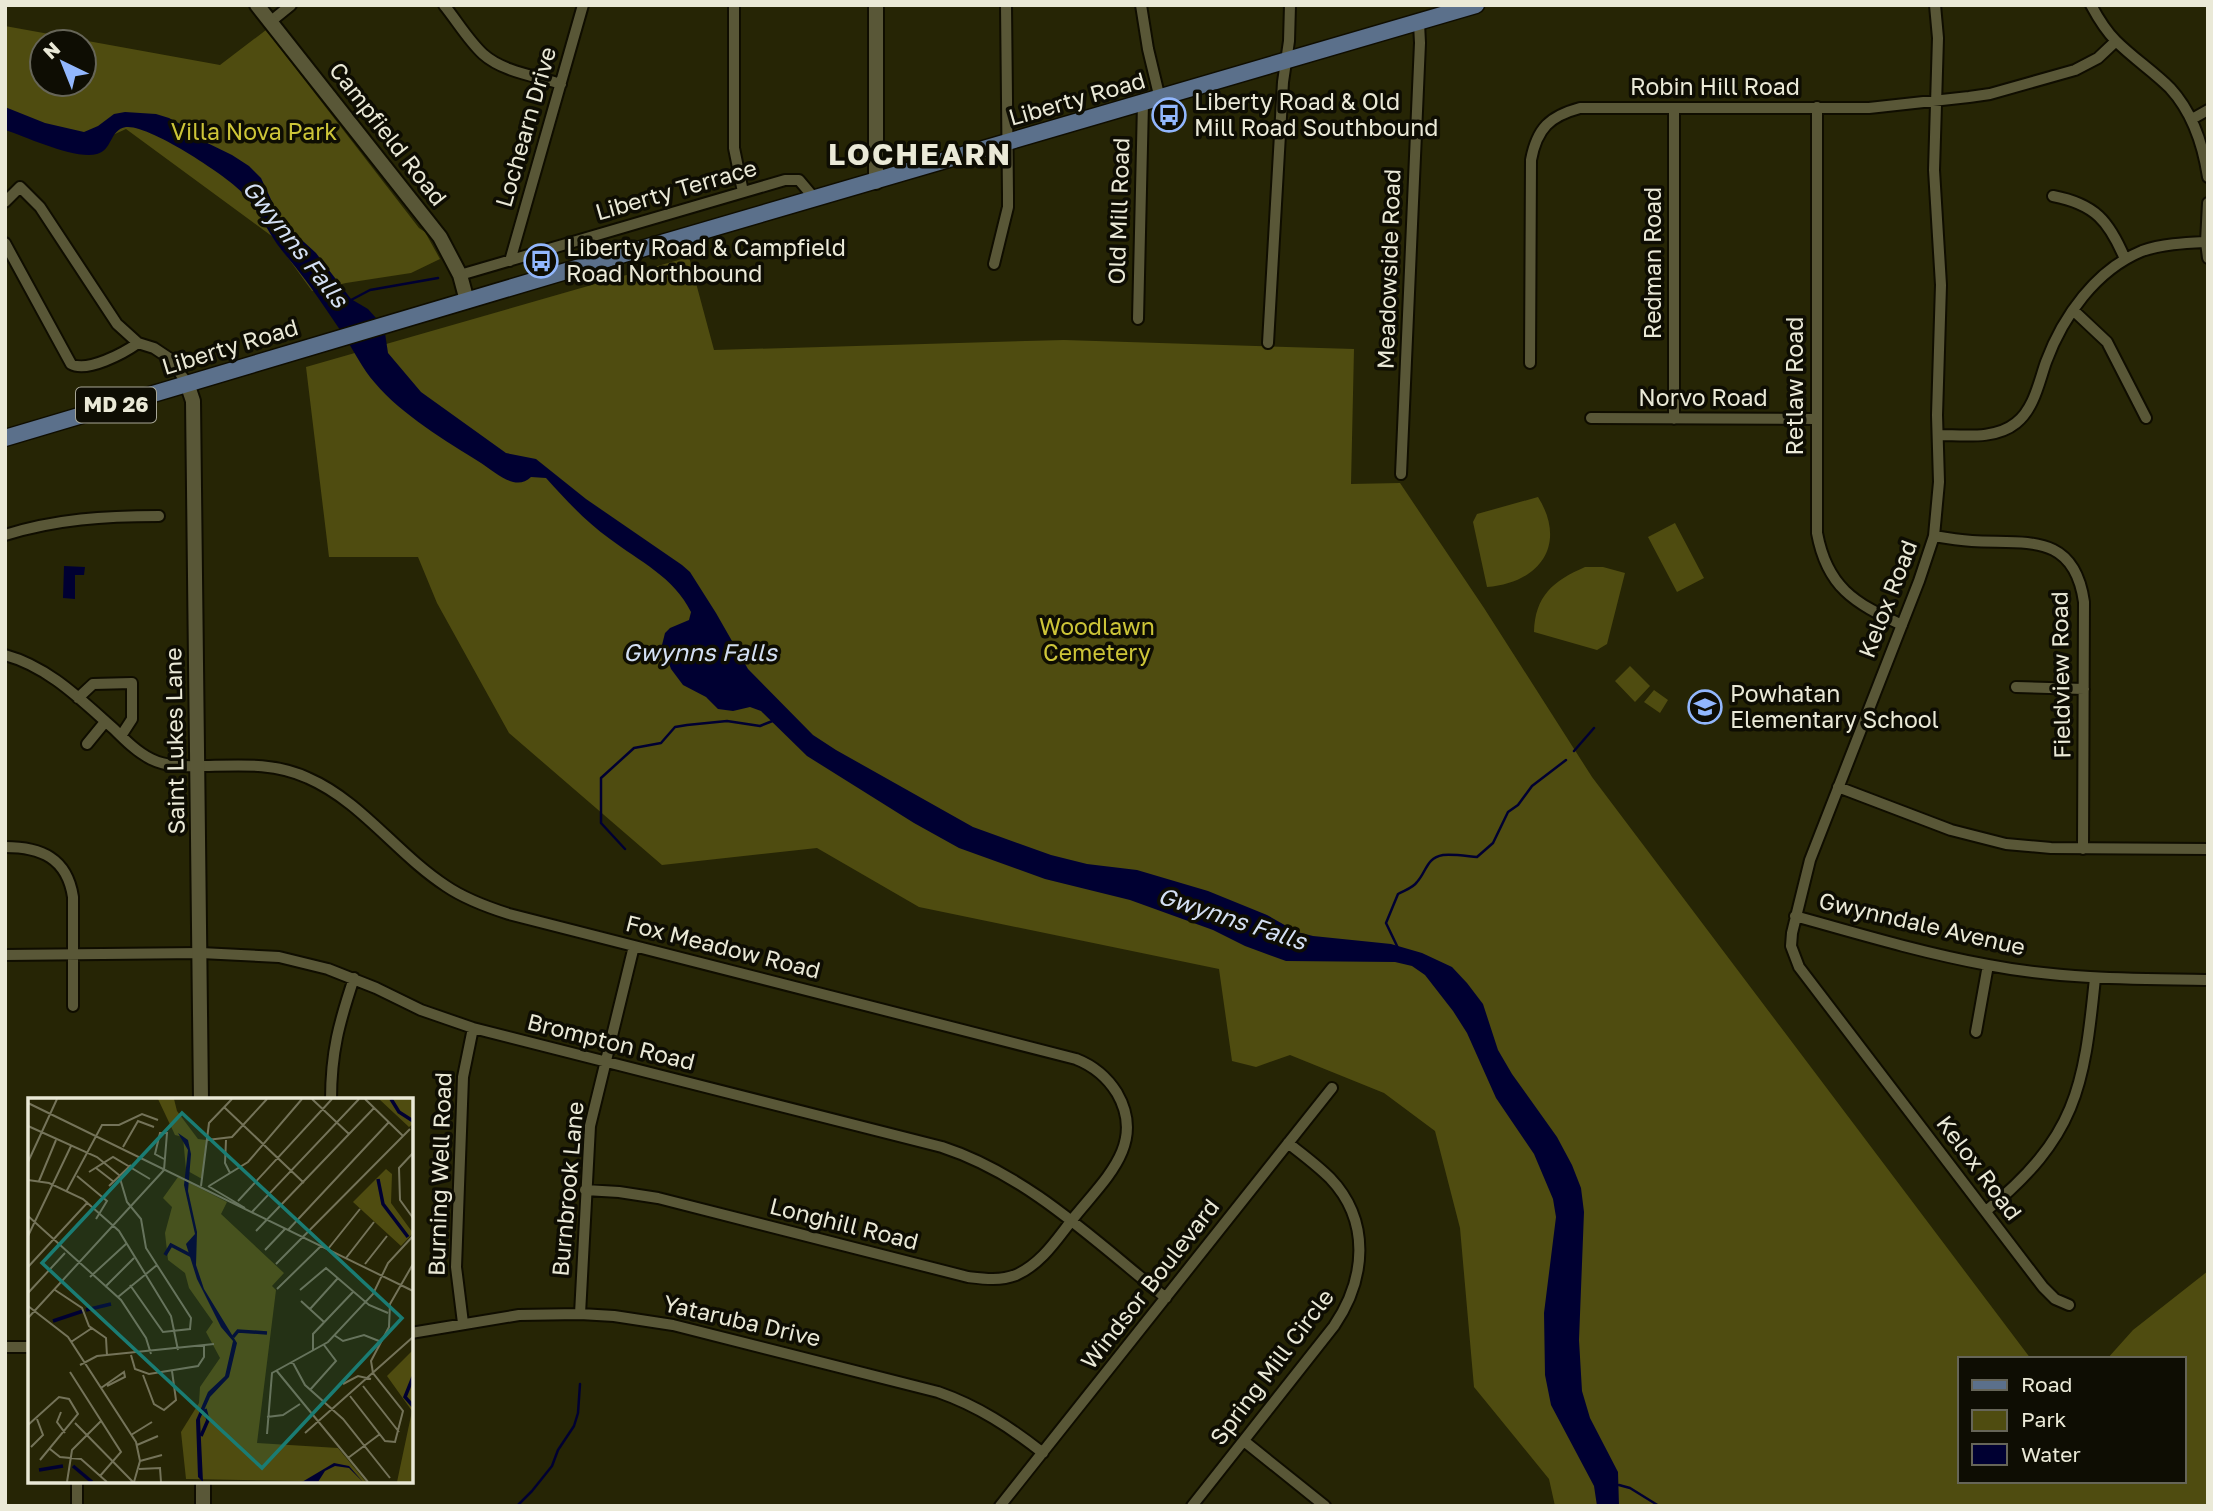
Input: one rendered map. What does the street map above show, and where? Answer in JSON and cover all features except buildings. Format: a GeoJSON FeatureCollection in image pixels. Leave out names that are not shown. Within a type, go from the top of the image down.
{"type":"FeatureCollection","features":[{"type":"Feature","properties":{"kind":"main road","name":"Liberty Road"},"geometry":{"type":"LineString","coordinates":[[5,438],[1474,5]]}},
{"type":"Feature","properties":{"kind":"street","name":"Campfield Road"},"geometry":{"type":"LineString","coordinates":[[257,5],[432,227],[460,275],[467,300]]}},
{"type":"Feature","properties":{"kind":"street"},"geometry":{"type":"LineString","coordinates":[[270,22],[291,5]]}},
{"type":"Feature","properties":{"kind":"street"},"geometry":{"type":"LineString","coordinates":[[444,5],[476,47],[490,59],[500,65],[561,84]]}},
{"type":"Feature","properties":{"kind":"street","name":"Lochearn Drive"},"geometry":{"type":"LineString","coordinates":[[510,261],[583,5]]}},
{"type":"Feature","properties":{"kind":"street"},"geometry":{"type":"LineString","coordinates":[[734,5],[734,148],[743,192]]}},
{"type":"Feature","properties":{"kind":"street"},"geometry":{"type":"LineString","coordinates":[[876,5],[876,182]]}},
{"type":"Feature","properties":{"kind":"street"},"geometry":{"type":"LineString","coordinates":[[993,264],[1008,208],[1006,5]]}},
{"type":"Feature","properties":{"kind":"street"},"geometry":{"type":"LineString","coordinates":[[1141,5],[1160,99]]}},
{"type":"Feature","properties":{"kind":"street"},"geometry":{"type":"LineString","coordinates":[[1268,343],[1290,5]]}},
{"type":"Feature","properties":{"kind":"street","name":"Kelox Road"},"geometry":{"type":"LineString","coordinates":[[1935,5],[1938,38],[1934,170],[1941,285],[1938,500],[1934,536],[1810,860],[1795,916],[1791,946],[1799,967],[2043,1287],[2055,1299],[2069,1304]]}},
{"type":"Feature","properties":{"kind":"street"},"geometry":{"type":"LineString","coordinates":[[2091,5],[2116,41],[2171,89],[2192,118],[2208,177]]}},
{"type":"Feature","properties":{"kind":"street","name":"Meadowside Road"},"geometry":{"type":"LineString","coordinates":[[1401,474],[1419,23]]}},
{"type":"Feature","properties":{"kind":"street","name":"Robin Hill Road"},"geometry":{"type":"LineString","coordinates":[[1530,363],[1531,160],[1537,138],[1555,118],[1580,108],[1869,108],[1990,94],[2075,70],[2098,58],[2116,41]]}},
{"type":"Feature","properties":{"kind":"street","name":"Old Mill Road"},"geometry":{"type":"LineString","coordinates":[[1138,319],[1143,103]]}},
{"type":"Feature","properties":{"kind":"street","name":"Retlaw Road"},"geometry":{"type":"LineString","coordinates":[[1817,107],[1816,513],[1821,552],[1828,569],[1847,595],[1902,625]]}},
{"type":"Feature","properties":{"kind":"street","name":"Redman Road"},"geometry":{"type":"LineString","coordinates":[[1674,108],[1674,418]]}},
{"type":"Feature","properties":{"kind":"street"},"geometry":{"type":"LineString","coordinates":[[2192,118],[2208,110]]}},
{"type":"Feature","properties":{"kind":"street","name":"Liberty Terrace"},"geometry":{"type":"LineString","coordinates":[[460,275],[793,179],[802,183],[816,199]]}},
{"type":"Feature","properties":{"kind":"street"},"geometry":{"type":"LineString","coordinates":[[5,202],[20,187],[40,207],[117,324],[138,343],[154,348],[169,358],[187,383]]}},
{"type":"Feature","properties":{"kind":"street"},"geometry":{"type":"LineString","coordinates":[[2053,196],[2080,203],[2101,217],[2110,227],[2125,259]]}},
{"type":"Feature","properties":{"kind":"street"},"geometry":{"type":"LineString","coordinates":[[2208,203],[2208,258]]}},
{"type":"Feature","properties":{"kind":"street"},"geometry":{"type":"LineString","coordinates":[[1938,435],[1991,434],[2004,431],[2017,423],[2033,400],[2056,337],[2073,310],[2096,282],[2125,259],[2158,247],[2206,242]]}},
{"type":"Feature","properties":{"kind":"street"},"geometry":{"type":"LineString","coordinates":[[5,243],[71,364],[76,367],[88,366],[126,351],[138,343]]}},
{"type":"Feature","properties":{"kind":"street"},"geometry":{"type":"LineString","coordinates":[[2073,310],[2107,342],[2146,418]]}},
{"type":"Feature","properties":{"kind":"street","name":"Saint Lukes Lane"},"geometry":{"type":"LineString","coordinates":[[187,383],[193,401],[201,1098]]}},
{"type":"Feature","properties":{"kind":"street","name":"Norvo Road"},"geometry":{"type":"LineString","coordinates":[[1591,418],[1816,419]]}},
{"type":"Feature","properties":{"kind":"street"},"geometry":{"type":"LineString","coordinates":[[5,536],[30,527],[86,518],[159,516]]}},
{"type":"Feature","properties":{"kind":"street","name":"Fieldview Road"},"geometry":{"type":"LineString","coordinates":[[1934,536],[2044,545],[2066,558],[2075,568],[2084,602],[2083,849]]}},
{"type":"Feature","properties":{"kind":"street","name":"Fox Meadow Road"},"geometry":{"type":"LineString","coordinates":[[5,654],[41,669],[153,760],[174,766],[276,767],[309,778],[344,800],[426,871],[463,896],[509,914],[1076,1059],[1097,1069],[1122,1101],[1128,1123],[1127,1136],[1120,1158],[1113,1169],[1071,1222]]}},
{"type":"Feature","properties":{"kind":"street"},"geometry":{"type":"LineString","coordinates":[[78,698],[93,684],[132,683],[132,719],[121,736]]}},
{"type":"Feature","properties":{"kind":"street"},"geometry":{"type":"LineString","coordinates":[[2016,687],[2084,689]]}},
{"type":"Feature","properties":{"kind":"street"},"geometry":{"type":"LineString","coordinates":[[86,744],[105,722]]}},
{"type":"Feature","properties":{"kind":"street"},"geometry":{"type":"LineString","coordinates":[[1838,787],[1978,838],[2027,847],[2208,849]]}},
{"type":"Feature","properties":{"kind":"street"},"geometry":{"type":"LineString","coordinates":[[5,847],[41,852],[50,856],[71,883],[73,1006]]}},
{"type":"Feature","properties":{"kind":"street","name":"Gwynndale Avenue"},"geometry":{"type":"LineString","coordinates":[[1795,916],[1988,965],[2095,978],[2208,980]]}},
{"type":"Feature","properties":{"kind":"street","name":"Burnbrook Lane"},"geometry":{"type":"LineString","coordinates":[[580,1314],[590,1126],[634,946]]}},
{"type":"Feature","properties":{"kind":"street","name":"Brompton Road"},"geometry":{"type":"LineString","coordinates":[[5,955],[201,953],[279,957],[303,961],[354,978],[421,1010],[473,1028],[963,1154],[1009,1177],[1071,1222],[1166,1298]]}},
{"type":"Feature","properties":{"kind":"street"},"geometry":{"type":"LineString","coordinates":[[1976,1032],[1988,965]]}},
{"type":"Feature","properties":{"kind":"street"},"geometry":{"type":"LineString","coordinates":[[331,1098],[334,1044],[354,978]]}},
{"type":"Feature","properties":{"kind":"street"},"geometry":{"type":"LineString","coordinates":[[1986,1211],[2026,1177],[2066,1121],[2086,1055],[2095,978]]}},
{"type":"Feature","properties":{"kind":"street","name":"Burning Well Road"},"geometry":{"type":"LineString","coordinates":[[463,1323],[456,1259],[463,1077],[473,1028]]}},
{"type":"Feature","properties":{"kind":"street","name":"Windsor Boulevard"},"geometry":{"type":"LineString","coordinates":[[1000,1506],[1332,1088]]}},
{"type":"Feature","properties":{"kind":"street","name":"Spring Mill Circle"},"geometry":{"type":"LineString","coordinates":[[1192,1506],[1339,1319],[1350,1299],[1358,1273],[1359,1244],[1350,1206],[1331,1179],[1288,1143]]}},
{"type":"Feature","properties":{"kind":"street","name":"Longhill Road"},"geometry":{"type":"LineString","coordinates":[[585,1190],[658,1198],[968,1278],[999,1280],[1026,1270],[1049,1250],[1071,1222]]}},
{"type":"Feature","properties":{"kind":"street","name":"Yataruba Drive"},"geometry":{"type":"LineString","coordinates":[[413,1333],[519,1315],[580,1314],[673,1325],[938,1392],[979,1408],[1043,1453]]}},
{"type":"Feature","properties":{"kind":"street"},"geometry":{"type":"LineString","coordinates":[[5,1347],[28,1347]]}},
{"type":"Feature","properties":{"kind":"street"},"geometry":{"type":"LineString","coordinates":[[1244,1441],[1325,1506]]}},
{"type":"Feature","properties":{"kind":"street"},"geometry":{"type":"LineString","coordinates":[[77,1483],[77,1506]]}},
{"type":"Feature","properties":{"kind":"street"},"geometry":{"type":"LineString","coordinates":[[203,1483],[203,1506]]}},
{"type":"Feature","properties":{"kind":"green space","name":"Villa Nova Park"},"geometry":{"type":"Polygon","coordinates":[[[5,26],[28,30],[28,98],[98,98],[98,43],[220,65],[266,30],[419,228],[425,232],[440,259],[411,273],[312,291],[273,237],[126,129],[75,152],[5,129],[5,26]]]}},
{"type":"Feature","properties":{"kind":"green space","name":"Woodlawn Cemetery"},"geometry":{"type":"Polygon","coordinates":[[[689,257],[714,350],[1064,340],[1354,349],[1351,484],[1400,483],[1592,777],[2029,1357],[1958,1357],[1958,1483],[2185,1483],[2185,1357],[2109,1357],[2133,1330],[2208,1271],[2208,1506],[1555,1506],[1549,1479],[1474,1387],[1460,1228],[1435,1131],[1384,1093],[1290,1055],[1256,1067],[1232,1061],[1219,969],[919,907],[817,848],[662,865],[509,733],[437,603],[418,557],[329,557],[306,367],[689,257]]]}},
{"type":"Feature","properties":{"kind":"green space"},"geometry":{"type":"Polygon","coordinates":[[[1538,497],[1547,514],[1550,531],[1549,546],[1543,558],[1521,578],[1487,587],[1473,522],[1477,514],[1538,497]]]}},
{"type":"Feature","properties":{"kind":"green space"},"geometry":{"type":"Polygon","coordinates":[[[1675,523],[1704,578],[1677,592],[1648,537],[1675,523]]]}},
{"type":"Feature","properties":{"kind":"green space"},"geometry":{"type":"Polygon","coordinates":[[[1585,567],[1603,567],[1625,573],[1607,644],[1597,650],[1534,632],[1538,609],[1548,591],[1564,578],[1585,567]]]}},
{"type":"Feature","properties":{"kind":"green space"},"geometry":{"type":"Polygon","coordinates":[[[1630,666],[1650,686],[1635,702],[1615,681],[1630,666]]]}},
{"type":"Feature","properties":{"kind":"green space"},"geometry":{"type":"Polygon","coordinates":[[[1654,690],[1668,700],[1660,713],[1644,702],[1654,690]]]}},
{"type":"Feature","properties":{"kind":"water","name":"Gwynns Falls"},"geometry":{"type":"Polygon","coordinates":[[[5,107],[45,123],[84,132],[114,114],[156,114],[180,124],[193,136],[249,166],[261,178],[281,221],[316,253],[351,299],[368,309],[376,318],[385,333],[388,353],[421,392],[506,453],[536,459],[586,499],[682,565],[690,572],[748,669],[813,735],[836,750],[973,827],[1051,855],[1087,864],[1137,870],[1208,891],[1267,915],[1297,932],[1391,944],[1422,953],[1452,967],[1483,1004],[1498,1050],[1557,1137],[1581,1188],[1584,1212],[1579,1340],[1582,1391],[1590,1418],[1618,1472],[1619,1506],[1597,1506],[1594,1486],[1551,1405],[1545,1375],[1544,1313],[1556,1217],[1553,1199],[1534,1154],[1496,1098],[1467,1033],[1425,975],[1412,966],[1395,962],[1286,961],[1245,946],[1213,930],[1130,900],[1045,879],[959,848],[807,756],[761,711],[750,707],[733,711],[718,709],[706,697],[683,685],[671,669],[662,645],[665,633],[689,620],[691,612],[666,579],[592,525],[546,478],[531,477],[519,483],[506,479],[398,406],[362,366],[317,295],[277,244],[249,200],[236,187],[170,142],[137,128],[121,129],[102,152],[76,154],[5,130],[5,107]]]}},
{"type":"Feature","properties":{"kind":"water"},"geometry":{"type":"Polygon","coordinates":[[[64,566],[85,567],[84,575],[75,575],[75,599],[63,598],[64,566]]]}},
{"type":"Feature","properties":{"kind":"waterway"},"geometry":{"type":"LineString","coordinates":[[351,300],[370,290],[438,278]]}},
{"type":"Feature","properties":{"kind":"waterway"},"geometry":{"type":"LineString","coordinates":[[625,849],[601,823],[601,778],[634,748],[661,743],[675,727],[727,721],[760,726],[775,720]]}},
{"type":"Feature","properties":{"kind":"waterway"},"geometry":{"type":"LineString","coordinates":[[1574,751],[1594,728]]}},
{"type":"Feature","properties":{"kind":"waterway"},"geometry":{"type":"LineString","coordinates":[[1398,948],[1386,923],[1398,894],[1415,884],[1430,862],[1437,857],[1477,857],[1493,843],[1508,812],[1518,805],[1532,786],[1566,760]]}},
{"type":"Feature","properties":{"kind":"waterway"},"geometry":{"type":"LineString","coordinates":[[517,1506],[552,1466],[558,1450],[574,1426],[578,1413],[580,1384]]}},
{"type":"Feature","properties":{"kind":"waterway"},"geometry":{"type":"LineString","coordinates":[[1619,1485],[1630,1488],[1659,1506]]}},
{"type":"Feature","properties":{"kind":"place","name":"Liberty Road & Old Mill Road Southbound"},"geometry":{"type":"Point","coordinates":[1169,115]}},
{"type":"Feature","properties":{"kind":"place","name":"Liberty Road & Campfield Road Northbound"},"geometry":{"type":"Point","coordinates":[541,261]}},
{"type":"Feature","properties":{"kind":"place","name":"Powhatan Elementary School"},"geometry":{"type":"Point","coordinates":[1705,707]}},
{"type":"Feature","properties":{"kind":"district","name":"LOCHEARN"},"geometry":{"type":"Point","coordinates":[920,155]}}]}
